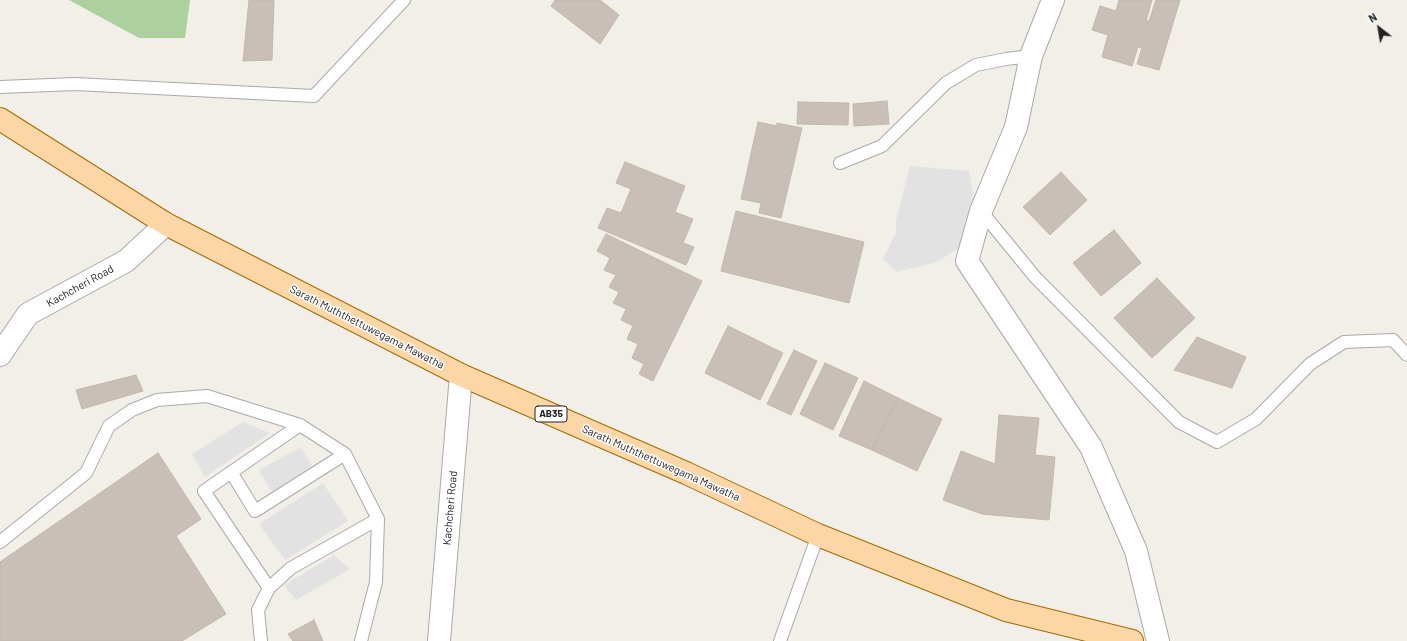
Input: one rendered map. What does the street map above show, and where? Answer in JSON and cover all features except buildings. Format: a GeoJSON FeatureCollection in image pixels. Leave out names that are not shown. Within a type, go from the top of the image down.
{"type":"FeatureCollection","features":[{"type":"Feature","properties":{"kind":"main road","name":"Sarath Muththettuwegama Mawatha"},"geometry":{"type":"LineString","coordinates":[[0,120],[166,224],[461,375],[686,473],[818,534],[1006,610],[1132,641]]}},
{"type":"Feature","properties":{"kind":"street"},"geometry":{"type":"LineString","coordinates":[[1053,0],[1031,56],[1016,127],[980,211],[967,261],[1091,447],[1136,551],[1158,641]]}},
{"type":"Feature","properties":{"kind":"street","name":"Kachcheri Road"},"geometry":{"type":"LineString","coordinates":[[0,355],[28,314],[126,261],[166,224]]}},
{"type":"Feature","properties":{"kind":"street","name":"Kachcheri Road"},"geometry":{"type":"LineString","coordinates":[[439,641],[461,375]]}},
{"type":"Feature","properties":{"kind":"lane"},"geometry":{"type":"LineString","coordinates":[[0,87],[75,84],[314,96],[404,0]]}},
{"type":"Feature","properties":{"kind":"lane"},"geometry":{"type":"LineString","coordinates":[[840,163],[882,146],[946,83],[976,65],[1031,56]]}},
{"type":"Feature","properties":{"kind":"lane"},"geometry":{"type":"LineString","coordinates":[[980,211],[1035,277],[1180,422],[1217,442],[1256,419],[1310,364],[1344,342],[1394,340],[1407,355]]}},
{"type":"Feature","properties":{"kind":"lane"},"geometry":{"type":"LineString","coordinates":[[0,542],[86,473],[109,426],[132,410],[157,400],[207,396],[300,425],[345,454],[378,519],[376,582],[361,641]]}},
{"type":"Feature","properties":{"kind":"lane"},"geometry":{"type":"LineString","coordinates":[[269,588],[204,491],[300,425]]}},
{"type":"Feature","properties":{"kind":"lane"},"geometry":{"type":"LineString","coordinates":[[231,472],[256,511],[345,454]]}},
{"type":"Feature","properties":{"kind":"lane"},"geometry":{"type":"LineString","coordinates":[[262,641],[258,610],[269,588],[291,568],[378,519]]}},
{"type":"Feature","properties":{"kind":"lane"},"geometry":{"type":"LineString","coordinates":[[780,641],[818,534]]}},
{"type":"Feature","properties":{"kind":"green space"},"geometry":{"type":"Polygon","coordinates":[[[69,0],[190,0],[185,38],[139,38],[69,0]]]}},
{"type":"Feature","properties":{"kind":"shaded area"},"geometry":{"type":"Polygon","coordinates":[[[910,166],[969,171],[974,198],[964,245],[937,262],[897,272],[883,259],[896,232],[896,221],[910,166]]]}},
{"type":"Feature","properties":{"kind":"shaded area"},"geometry":{"type":"Polygon","coordinates":[[[243,422],[270,433],[205,477],[192,454],[243,422]]]}},
{"type":"Feature","properties":{"kind":"shaded area"},"geometry":{"type":"Polygon","coordinates":[[[301,447],[312,466],[272,492],[259,470],[301,447]]]}},
{"type":"Feature","properties":{"kind":"shaded area"},"geometry":{"type":"Polygon","coordinates":[[[323,483],[348,521],[285,560],[259,524],[323,483]]]}},
{"type":"Feature","properties":{"kind":"shaded area"},"geometry":{"type":"Polygon","coordinates":[[[334,555],[350,569],[296,600],[284,585],[334,555]]]}}]}
